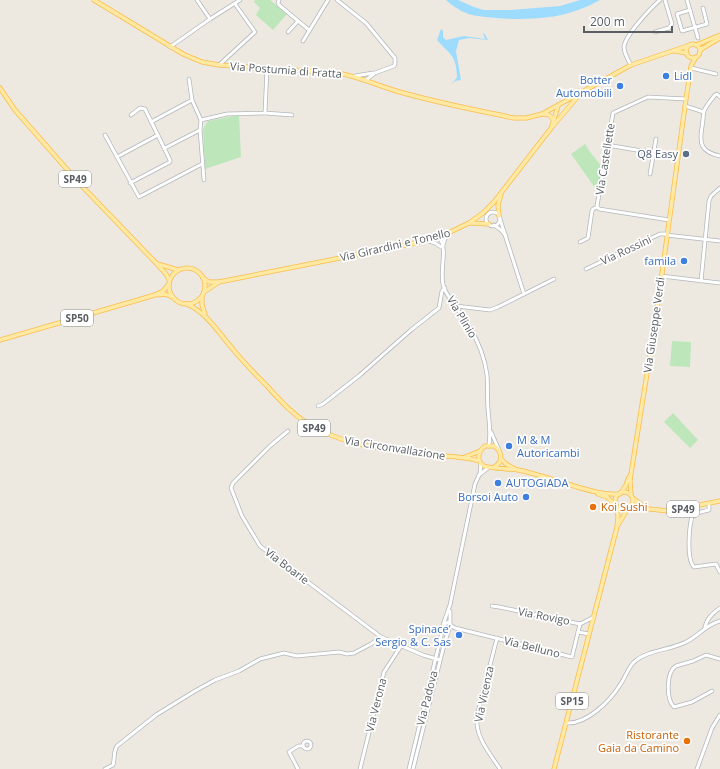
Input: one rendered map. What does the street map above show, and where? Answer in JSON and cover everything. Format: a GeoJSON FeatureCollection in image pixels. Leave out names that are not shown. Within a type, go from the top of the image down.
{"type":"FeatureCollection","features":[{"type":"Feature","properties":{"kind":"main road","name":"Via Postumia di Fratta"},"geometry":{"type":"LineString","coordinates":[[94,0],[170,47],[190,58],[202,62],[219,65],[267,67],[338,73],[355,76],[391,90],[440,103],[514,118],[526,118],[542,114],[631,65],[690,45]]}},
{"type":"Feature","properties":{"kind":"main road"},"geometry":{"type":"LineString","coordinates":[[688,55],[687,49],[690,45],[696,45],[720,36]]}},
{"type":"Feature","properties":{"kind":"main road"},"geometry":{"type":"LineString","coordinates":[[673,51],[696,57],[703,48],[720,36]]}},
{"type":"Feature","properties":{"kind":"main road"},"geometry":{"type":"LineString","coordinates":[[696,45],[700,51]]}},
{"type":"Feature","properties":{"kind":"main road","name":"Via Giuseppe Verdi"},"geometry":{"type":"LineString","coordinates":[[688,55],[691,67]]}},
{"type":"Feature","properties":{"kind":"main road","name":"Via Giuseppe Verdi"},"geometry":{"type":"LineString","coordinates":[[632,497],[630,483],[686,99],[691,67],[696,57]]}},
{"type":"Feature","properties":{"kind":"main road","name":"SP49"},"geometry":{"type":"LineString","coordinates":[[0,88],[14,110],[78,182],[166,274],[172,297],[182,304],[188,304]]}},
{"type":"Feature","properties":{"kind":"main road","name":"Via Girardini e Tonello"},"geometry":{"type":"LineString","coordinates":[[202,277],[210,282],[219,282],[449,234],[469,223],[488,208],[561,115],[583,92]]}},
{"type":"Feature","properties":{"kind":"main road"},"geometry":{"type":"LineString","coordinates":[[558,106],[562,108],[561,115]]}},
{"type":"Feature","properties":{"kind":"main road","name":"Via Girardini e Tonello"},"geometry":{"type":"LineString","coordinates":[[552,127],[558,106]]}},
{"type":"Feature","properties":{"kind":"main road"},"geometry":{"type":"LineString","coordinates":[[542,114],[547,114],[550,116],[553,122]]}},
{"type":"Feature","properties":{"kind":"main road"},"geometry":{"type":"LineString","coordinates":[[499,216],[501,192]]}},
{"type":"Feature","properties":{"kind":"main road"},"geometry":{"type":"LineString","coordinates":[[469,223],[489,224]]}},
{"type":"Feature","properties":{"kind":"main road"},"geometry":{"type":"LineString","coordinates":[[157,264],[178,270],[189,268],[199,273],[205,287],[204,292],[196,302],[188,304]]}},
{"type":"Feature","properties":{"kind":"main road"},"geometry":{"type":"LineString","coordinates":[[169,282],[171,276],[178,270]]}},
{"type":"Feature","properties":{"kind":"main road","name":"SP50"},"geometry":{"type":"LineString","coordinates":[[0,340],[155,295],[163,291],[169,282]]}},
{"type":"Feature","properties":{"kind":"main road","name":"Via Girardini e Tonello"},"geometry":{"type":"LineString","coordinates":[[204,292],[219,282]]}},
{"type":"Feature","properties":{"kind":"main road","name":"SP50"},"geometry":{"type":"LineString","coordinates":[[155,295],[165,294],[172,297]]}},
{"type":"Feature","properties":{"kind":"main road","name":"Via Circonvallazione"},"geometry":{"type":"LineString","coordinates":[[202,296],[202,308],[209,320]]}},
{"type":"Feature","properties":{"kind":"main road","name":"Via Circonvallazione"},"geometry":{"type":"LineString","coordinates":[[188,304],[199,310],[209,320],[237,355],[289,409],[301,419],[322,432],[336,438],[359,444],[423,454],[462,457],[480,462]]}},
{"type":"Feature","properties":{"kind":"main road"},"geometry":{"type":"LineString","coordinates":[[489,445],[494,446],[499,450],[501,459],[494,467]]}},
{"type":"Feature","properties":{"kind":"main road","name":"SP49"},"geometry":{"type":"LineString","coordinates":[[480,451],[485,446],[489,445]]}},
{"type":"Feature","properties":{"kind":"main road"},"geometry":{"type":"LineString","coordinates":[[480,451],[480,462]]}},
{"type":"Feature","properties":{"kind":"main road","name":"Via Circonvallazione"},"geometry":{"type":"LineString","coordinates":[[462,457],[472,455],[480,451]]}},
{"type":"Feature","properties":{"kind":"main road","name":"SP49"},"geometry":{"type":"LineString","coordinates":[[501,459],[506,464],[518,470]]}},
{"type":"Feature","properties":{"kind":"main road","name":"SP49"},"geometry":{"type":"LineString","coordinates":[[480,462],[488,468],[494,467],[518,470],[594,492],[607,498],[621,510],[647,508],[669,511],[720,501]]}},
{"type":"Feature","properties":{"kind":"main road","name":"Via Giuseppe Verdi"},"geometry":{"type":"LineString","coordinates":[[620,493],[626,485],[633,465]]}},
{"type":"Feature","properties":{"kind":"main road","name":"SP49"},"geometry":{"type":"LineString","coordinates":[[594,492],[612,494],[626,492],[647,508]]}},
{"type":"Feature","properties":{"kind":"main road"},"geometry":{"type":"LineString","coordinates":[[616,506],[616,498],[620,493]]}},
{"type":"Feature","properties":{"kind":"main road"},"geometry":{"type":"LineString","coordinates":[[628,510],[633,505],[632,497]]}},
{"type":"Feature","properties":{"kind":"main road","name":"SP15"},"geometry":{"type":"LineString","coordinates":[[554,769],[617,527],[618,517],[616,506]]}},
{"type":"Feature","properties":{"kind":"main road","name":"SP15"},"geometry":{"type":"LineString","coordinates":[[617,527],[622,517],[628,510]]}},
{"type":"Feature","properties":{"kind":"street"},"geometry":{"type":"LineString","coordinates":[[197,0],[210,19]]}},
{"type":"Feature","properties":{"kind":"street"},"geometry":{"type":"LineString","coordinates":[[170,47],[240,0]]}},
{"type":"Feature","properties":{"kind":"street"},"geometry":{"type":"LineString","coordinates":[[279,0],[279,5],[309,30]]}},
{"type":"Feature","properties":{"kind":"street"},"geometry":{"type":"LineString","coordinates":[[303,40],[328,0]]}},
{"type":"Feature","properties":{"kind":"street"},"geometry":{"type":"LineString","coordinates":[[337,0],[366,23],[396,61],[394,66],[374,73],[355,76]]}},
{"type":"Feature","properties":{"kind":"street"},"geometry":{"type":"LineString","coordinates":[[631,65],[625,52],[626,42],[646,14],[660,0]]}},
{"type":"Feature","properties":{"kind":"street"},"geometry":{"type":"LineString","coordinates":[[655,32],[669,28],[672,24],[665,0]]}},
{"type":"Feature","properties":{"kind":"street"},"geometry":{"type":"LineString","coordinates":[[687,0],[698,38]]}},
{"type":"Feature","properties":{"kind":"street"},"geometry":{"type":"LineString","coordinates":[[219,65],[255,32],[235,4]]}},
{"type":"Feature","properties":{"kind":"street"},"geometry":{"type":"LineString","coordinates":[[690,10],[677,14],[682,31],[707,24],[703,8]]}},
{"type":"Feature","properties":{"kind":"street"},"geometry":{"type":"LineString","coordinates":[[288,32],[298,21]]}},
{"type":"Feature","properties":{"kind":"street"},"geometry":{"type":"LineString","coordinates":[[265,113],[267,67]]}},
{"type":"Feature","properties":{"kind":"street"},"geometry":{"type":"LineString","coordinates":[[691,67],[718,74]]}},
{"type":"Feature","properties":{"kind":"street"},"geometry":{"type":"LineString","coordinates":[[366,80],[374,73]]}},
{"type":"Feature","properties":{"kind":"street"},"geometry":{"type":"LineString","coordinates":[[189,79],[192,100],[201,120],[200,130],[204,180]]}},
{"type":"Feature","properties":{"kind":"street"},"geometry":{"type":"LineString","coordinates":[[720,97],[717,94],[715,95],[704,112],[700,137],[701,144],[707,152],[720,156]]}},
{"type":"Feature","properties":{"kind":"street","name":"Via Castellette"},"geometry":{"type":"LineString","coordinates":[[669,220],[597,208],[613,113],[648,98],[686,99]]}},
{"type":"Feature","properties":{"kind":"street"},"geometry":{"type":"LineString","coordinates":[[151,122],[192,100]]}},
{"type":"Feature","properties":{"kind":"street"},"geometry":{"type":"LineString","coordinates":[[685,106],[704,112]]}},
{"type":"Feature","properties":{"kind":"street"},"geometry":{"type":"LineString","coordinates":[[130,115],[140,108],[145,109],[170,160],[170,162],[130,183]]}},
{"type":"Feature","properties":{"kind":"street"},"geometry":{"type":"LineString","coordinates":[[201,120],[226,114],[265,113],[292,115]]}},
{"type":"Feature","properties":{"kind":"street"},"geometry":{"type":"LineString","coordinates":[[164,148],[200,130]]}},
{"type":"Feature","properties":{"kind":"street"},"geometry":{"type":"LineString","coordinates":[[105,135],[139,197],[202,164]]}},
{"type":"Feature","properties":{"kind":"street"},"geometry":{"type":"LineString","coordinates":[[116,157],[158,135]]}},
{"type":"Feature","properties":{"kind":"street"},"geometry":{"type":"LineString","coordinates":[[650,174],[656,139]]}},
{"type":"Feature","properties":{"kind":"street"},"geometry":{"type":"LineString","coordinates":[[607,145],[654,153]]}},
{"type":"Feature","properties":{"kind":"street"},"geometry":{"type":"LineString","coordinates":[[701,281],[709,202],[711,196],[718,192],[720,188]]}},
{"type":"Feature","properties":{"kind":"street"},"geometry":{"type":"LineString","coordinates":[[580,242],[588,238],[592,211],[593,209],[597,208]]}},
{"type":"Feature","properties":{"kind":"street"},"geometry":{"type":"LineString","coordinates":[[506,238],[501,230],[494,225],[489,224],[486,219],[489,213],[495,212],[499,216],[524,294]]}},
{"type":"Feature","properties":{"kind":"street"},"geometry":{"type":"LineString","coordinates":[[494,225],[498,223],[499,216]]}},
{"type":"Feature","properties":{"kind":"street"},"geometry":{"type":"LineString","coordinates":[[426,240],[435,243],[442,248],[445,239],[449,234]]}},
{"type":"Feature","properties":{"kind":"street","name":"Via Rossini"},"geometry":{"type":"LineString","coordinates":[[586,269],[660,234],[667,234]]}},
{"type":"Feature","properties":{"kind":"street"},"geometry":{"type":"LineString","coordinates":[[667,234],[720,241]]}},
{"type":"Feature","properties":{"kind":"street","name":"Via Plinio"},"geometry":{"type":"LineString","coordinates":[[439,237],[438,242],[442,248],[442,278],[445,288],[474,335],[483,360],[487,376],[488,408],[491,430],[499,450]]}},
{"type":"Feature","properties":{"kind":"street"},"geometry":{"type":"LineString","coordinates":[[661,276],[720,283]]}},
{"type":"Feature","properties":{"kind":"street"},"geometry":{"type":"LineString","coordinates":[[456,306],[490,310],[554,279]]}},
{"type":"Feature","properties":{"kind":"street"},"geometry":{"type":"LineString","coordinates":[[318,406],[323,404],[360,375],[411,330],[439,308],[442,291],[445,288]]}},
{"type":"Feature","properties":{"kind":"street","name":"Via Plinio"},"geometry":{"type":"LineString","coordinates":[[489,445],[491,430]]}},
{"type":"Feature","properties":{"kind":"street","name":"Via Boarie"},"geometry":{"type":"LineString","coordinates":[[288,431],[270,446],[234,482],[230,490],[242,516],[260,546],[381,637],[438,660]]}},
{"type":"Feature","properties":{"kind":"street"},"geometry":{"type":"LineString","coordinates":[[450,605],[478,476],[481,469],[480,462]]}},
{"type":"Feature","properties":{"kind":"street"},"geometry":{"type":"LineString","coordinates":[[478,476],[488,468]]}},
{"type":"Feature","properties":{"kind":"street"},"geometry":{"type":"LineString","coordinates":[[709,504],[709,510],[693,514],[691,520],[691,561],[694,567],[716,564],[720,572]]}},
{"type":"Feature","properties":{"kind":"street","name":"Via Padova"},"geometry":{"type":"LineString","coordinates":[[413,769],[438,660],[443,626],[450,605]]}},
{"type":"Feature","properties":{"kind":"street","name":"Via Padova"},"geometry":{"type":"LineString","coordinates":[[409,769],[438,660],[450,627],[450,605]]}},
{"type":"Feature","properties":{"kind":"street","name":"Via Rovigo"},"geometry":{"type":"LineString","coordinates":[[492,606],[582,623],[594,617]]}},
{"type":"Feature","properties":{"kind":"street"},"geometry":{"type":"LineString","coordinates":[[705,627],[709,618],[720,608]]}},
{"type":"Feature","properties":{"kind":"street"},"geometry":{"type":"LineString","coordinates":[[567,723],[579,720],[598,710],[617,691],[632,664],[636,660],[686,642],[705,627],[720,621]]}},
{"type":"Feature","properties":{"kind":"street"},"geometry":{"type":"LineString","coordinates":[[446,622],[450,627],[446,630],[443,626],[446,622]]}},
{"type":"Feature","properties":{"kind":"street"},"geometry":{"type":"LineString","coordinates":[[589,634],[578,632],[582,623],[591,628]]}},
{"type":"Feature","properties":{"kind":"street","name":"Via Belluno"},"geometry":{"type":"LineString","coordinates":[[450,627],[572,657],[578,632]]}},
{"type":"Feature","properties":{"kind":"street"},"geometry":{"type":"LineString","coordinates":[[105,769],[113,765],[114,750],[117,746],[156,714],[195,690],[215,680],[239,671],[260,659],[276,654],[284,653],[297,656],[338,652],[347,654],[354,653],[381,637]]}},
{"type":"Feature","properties":{"kind":"street","name":"Via Vicenza"},"geometry":{"type":"LineString","coordinates":[[497,638],[477,716],[477,724],[480,738],[500,769]]}},
{"type":"Feature","properties":{"kind":"street","name":"Via Verona"},"geometry":{"type":"LineString","coordinates":[[360,769],[384,672],[401,646]]}},
{"type":"Feature","properties":{"kind":"street"},"geometry":{"type":"LineString","coordinates":[[712,691],[692,702],[674,707],[668,695],[671,672],[676,666],[706,655],[720,659]]}},
{"type":"Feature","properties":{"kind":"street"},"geometry":{"type":"LineString","coordinates":[[697,769],[712,728],[720,715]]}},
{"type":"Feature","properties":{"kind":"street"},"geometry":{"type":"LineString","coordinates":[[298,769],[289,752],[298,746],[303,746]]}},
{"type":"Feature","properties":{"kind":"green space"},"geometry":{"type":"Polygon","coordinates":[[[255,0],[270,0],[287,14],[273,30],[256,15],[260,8],[254,2],[255,0]]]}},
{"type":"Feature","properties":{"kind":"green space"},"geometry":{"type":"Polygon","coordinates":[[[239,115],[241,157],[205,169],[203,129],[208,121],[239,115]]]}},
{"type":"Feature","properties":{"kind":"green space"},"geometry":{"type":"Polygon","coordinates":[[[585,144],[602,167],[598,192],[571,154],[585,144]]]}},
{"type":"Feature","properties":{"kind":"green space"},"geometry":{"type":"Polygon","coordinates":[[[672,341],[691,342],[690,367],[670,366],[672,341]]]}},
{"type":"Feature","properties":{"kind":"green space"},"geometry":{"type":"Polygon","coordinates":[[[673,413],[698,440],[690,448],[664,422],[673,413]]]}},
{"type":"Feature","properties":{"kind":"water"},"geometry":{"type":"Polygon","coordinates":[[[446,0],[458,0],[483,10],[511,10],[560,6],[580,0],[600,0],[583,8],[561,15],[525,19],[489,17],[469,14],[461,11],[446,0]]]}},
{"type":"Feature","properties":{"kind":"water"},"geometry":{"type":"Polygon","coordinates":[[[441,29],[443,31],[443,37],[446,40],[464,36],[485,39],[484,33],[488,40],[469,38],[459,40],[456,51],[461,80],[455,81],[451,85],[457,77],[456,69],[454,59],[437,40],[441,29]]]}},
{"type":"Feature","properties":{"kind":"place","name":"Lidl"},"geometry":{"type":"Point","coordinates":[666,76]}},
{"type":"Feature","properties":{"kind":"place","name":"Botter Automobili"},"geometry":{"type":"Point","coordinates":[620,86]}},
{"type":"Feature","properties":{"kind":"place","name":"Q8 Easy"},"geometry":{"type":"Point","coordinates":[686,154]}},
{"type":"Feature","properties":{"kind":"place","name":"famila"},"geometry":{"type":"Point","coordinates":[684,261]}},
{"type":"Feature","properties":{"kind":"place","name":"M & M Autoricambi"},"geometry":{"type":"Point","coordinates":[509,446]}},
{"type":"Feature","properties":{"kind":"place","name":"AUTOGIADA"},"geometry":{"type":"Point","coordinates":[498,483]}},
{"type":"Feature","properties":{"kind":"place","name":"Borsoi Auto"},"geometry":{"type":"Point","coordinates":[526,497]}},
{"type":"Feature","properties":{"kind":"place","name":"Koi Sushi"},"geometry":{"type":"Point","coordinates":[593,507]}},
{"type":"Feature","properties":{"kind":"place","name":"Spinace' Sergio & C. Sas"},"geometry":{"type":"Point","coordinates":[459,635]}},
{"type":"Feature","properties":{"kind":"place","name":"Ristorante Gaia da Camino"},"geometry":{"type":"Point","coordinates":[687,741]}}]}
